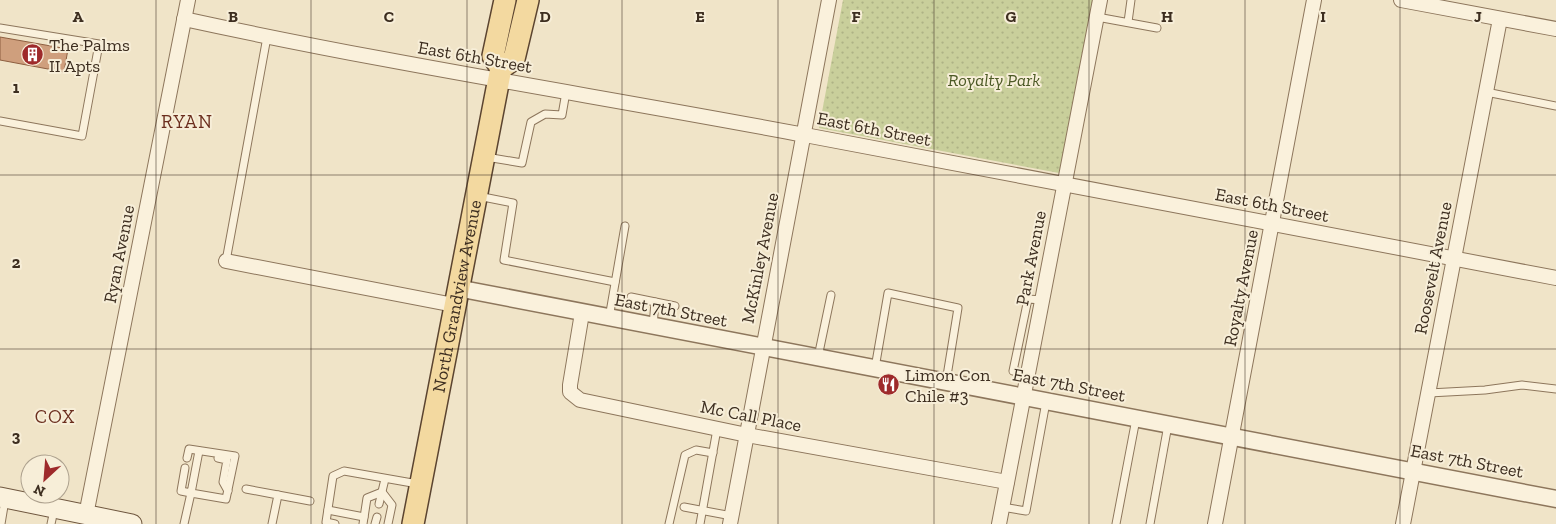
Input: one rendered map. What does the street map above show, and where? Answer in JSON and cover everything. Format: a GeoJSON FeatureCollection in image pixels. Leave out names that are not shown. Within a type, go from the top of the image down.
{"type":"FeatureCollection","features":[{"type":"Feature","properties":{"kind":"main road","name":"North Grandview Avenue"},"geometry":{"type":"LineString","coordinates":[[500,74],[493,56],[505,0]]}},
{"type":"Feature","properties":{"kind":"main road","name":"North Grandview Avenue"},"geometry":{"type":"LineString","coordinates":[[413,524],[455,297],[500,74],[514,59],[528,0]]}},
{"type":"Feature","properties":{"kind":"main road"},"geometry":{"type":"LineString","coordinates":[[3,498],[52,516],[132,524]]}},
{"type":"Feature","properties":{"kind":"street","name":"Ryan Avenue"},"geometry":{"type":"LineString","coordinates":[[85,519],[188,0]]}},
{"type":"Feature","properties":{"kind":"street","name":"McKinley Avenue"},"geometry":{"type":"LineString","coordinates":[[731,520],[829,0]]}},
{"type":"Feature","properties":{"kind":"street","name":"Park Avenue"},"geometry":{"type":"LineString","coordinates":[[999,524],[1100,0]]}},
{"type":"Feature","properties":{"kind":"street","name":"Royalty Avenue"},"geometry":{"type":"LineString","coordinates":[[1215,524],[1314,0]]}},
{"type":"Feature","properties":{"kind":"street"},"geometry":{"type":"LineString","coordinates":[[1402,0],[1556,29]]}},
{"type":"Feature","properties":{"kind":"street","name":"East 6th Street"},"geometry":{"type":"LineString","coordinates":[[184,19],[267,37],[500,74],[566,92],[803,134],[1556,278]]}},
{"type":"Feature","properties":{"kind":"street","name":"Roosevelt Avenue"},"geometry":{"type":"LineString","coordinates":[[1403,524],[1500,19]]}},
{"type":"Feature","properties":{"kind":"street","name":"East 7th Street"},"geometry":{"type":"LineString","coordinates":[[226,261],[455,297],[582,313],[1556,499]]}},
{"type":"Feature","properties":{"kind":"street","name":"Mc Call Place"},"geometry":{"type":"LineString","coordinates":[[582,313],[570,384],[573,396],[599,406],[1007,482]]}},
{"type":"Feature","properties":{"kind":"lane"},"geometry":{"type":"LineString","coordinates":[[1128,22],[1131,0]]}},
{"type":"Feature","properties":{"kind":"lane"},"geometry":{"type":"LineString","coordinates":[[1097,17],[1157,28]]}},
{"type":"Feature","properties":{"kind":"lane"},"geometry":{"type":"LineString","coordinates":[[0,28],[100,44],[82,136],[0,121]]}},
{"type":"Feature","properties":{"kind":"lane"},"geometry":{"type":"LineString","coordinates":[[226,261],[267,37]]}},
{"type":"Feature","properties":{"kind":"lane"},"geometry":{"type":"LineString","coordinates":[[483,157],[522,163],[531,122],[545,114],[562,115],[566,92]]}},
{"type":"Feature","properties":{"kind":"lane"},"geometry":{"type":"LineString","coordinates":[[1486,92],[1556,106]]}},
{"type":"Feature","properties":{"kind":"lane"},"geometry":{"type":"LineString","coordinates":[[475,196],[513,203],[504,260],[615,282]]}},
{"type":"Feature","properties":{"kind":"lane"},"geometry":{"type":"LineString","coordinates":[[609,318],[625,226]]}},
{"type":"Feature","properties":{"kind":"lane"},"geometry":{"type":"LineString","coordinates":[[874,368],[888,293],[958,308],[946,382]]}},
{"type":"Feature","properties":{"kind":"lane"},"geometry":{"type":"LineString","coordinates":[[818,358],[831,295]]}},
{"type":"Feature","properties":{"kind":"lane"},"geometry":{"type":"LineString","coordinates":[[630,298],[676,306]]}},
{"type":"Feature","properties":{"kind":"lane"},"geometry":{"type":"LineString","coordinates":[[652,327],[655,302]]}},
{"type":"Feature","properties":{"kind":"lane"},"geometry":{"type":"LineString","coordinates":[[1429,393],[1485,390],[1522,385],[1556,389]]}},
{"type":"Feature","properties":{"kind":"lane"},"geometry":{"type":"LineString","coordinates":[[1002,507],[1026,510],[1046,401]]}},
{"type":"Feature","properties":{"kind":"lane"},"geometry":{"type":"LineString","coordinates":[[1116,524],[1136,418]]}},
{"type":"Feature","properties":{"kind":"lane"},"geometry":{"type":"LineString","coordinates":[[1150,524],[1168,425]]}},
{"type":"Feature","properties":{"kind":"lane"},"geometry":{"type":"LineString","coordinates":[[700,524],[718,429]]}},
{"type":"Feature","properties":{"kind":"lane"},"geometry":{"type":"LineString","coordinates":[[186,468],[181,491],[226,499],[234,456],[189,449],[187,458]]}},
{"type":"Feature","properties":{"kind":"lane"},"geometry":{"type":"LineString","coordinates":[[669,524],[685,455],[696,450],[713,453]]}},
{"type":"Feature","properties":{"kind":"lane"},"geometry":{"type":"LineString","coordinates":[[184,524],[202,451]]}},
{"type":"Feature","properties":{"kind":"lane"},"geometry":{"type":"LineString","coordinates":[[335,524],[326,523],[333,476],[344,471],[421,485]]}},
{"type":"Feature","properties":{"kind":"lane"},"geometry":{"type":"LineString","coordinates":[[379,504],[385,478]]}},
{"type":"Feature","properties":{"kind":"lane"},"geometry":{"type":"LineString","coordinates":[[246,488],[310,502]]}},
{"type":"Feature","properties":{"kind":"lane"},"geometry":{"type":"LineString","coordinates":[[328,510],[363,520],[367,498],[382,492]]}},
{"type":"Feature","properties":{"kind":"lane"},"geometry":{"type":"LineString","coordinates":[[382,492],[392,505],[388,524]]}},
{"type":"Feature","properties":{"kind":"lane"},"geometry":{"type":"LineString","coordinates":[[272,524],[278,495]]}},
{"type":"Feature","properties":{"kind":"lane"},"geometry":{"type":"LineString","coordinates":[[1,524],[3,498]]}},
{"type":"Feature","properties":{"kind":"lane"},"geometry":{"type":"LineString","coordinates":[[684,507],[703,510],[731,520]]}},
{"type":"Feature","properties":{"kind":"green space","name":"Royalty Park"},"geometry":{"type":"Polygon","coordinates":[[[843,0],[1093,0],[1059,173],[819,128],[843,0]]]}},
{"type":"Feature","properties":{"kind":"building","name":"The Palms II Apts"},"geometry":{"type":"Polygon","coordinates":[[[0,37],[68,49],[64,72],[0,60],[0,37]]]}},
{"type":"Feature","properties":{"kind":"place","name":"The Palms II Apts"},"geometry":{"type":"Point","coordinates":[33,55]}},
{"type":"Feature","properties":{"kind":"place","name":"Limon Con Chile #3"},"geometry":{"type":"Point","coordinates":[889,385]}},
{"type":"Feature","properties":{"kind":"district","name":"RYAN"},"geometry":{"type":"Point","coordinates":[187,121]}},
{"type":"Feature","properties":{"kind":"district","name":"COX"},"geometry":{"type":"Point","coordinates":[55,416]}}]}
